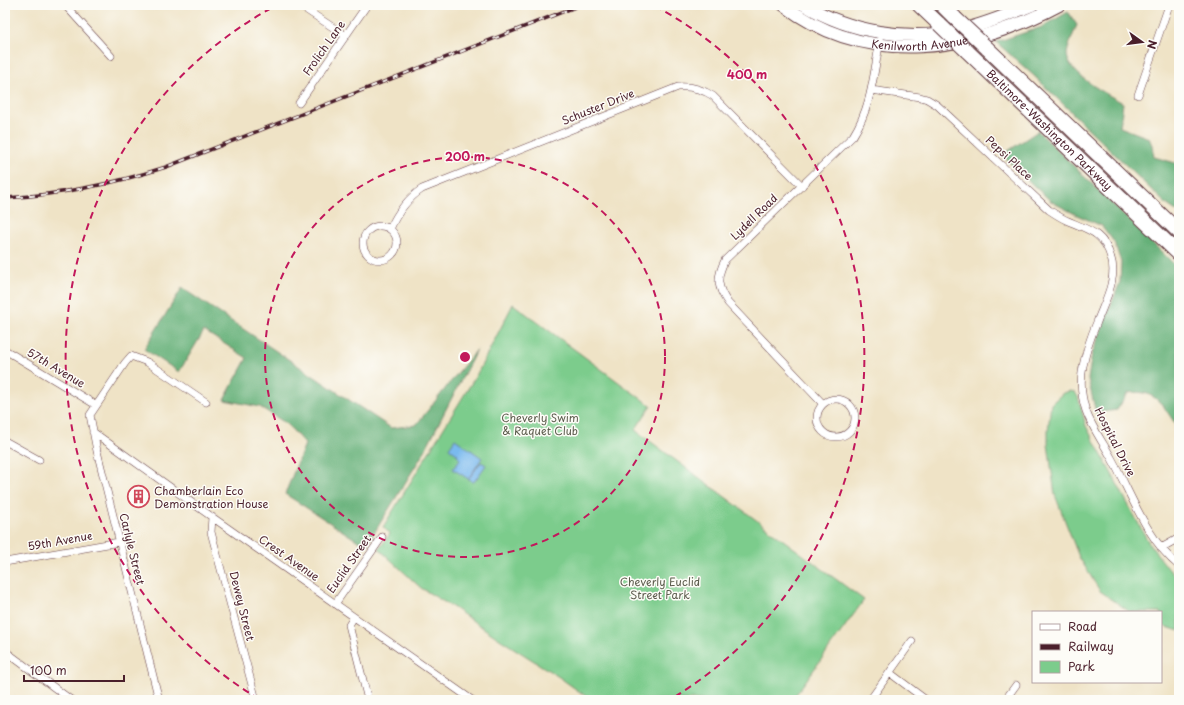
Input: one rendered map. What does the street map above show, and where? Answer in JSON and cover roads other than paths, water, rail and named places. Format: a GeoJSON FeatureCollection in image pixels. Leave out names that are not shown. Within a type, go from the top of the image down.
{"type":"FeatureCollection","features":[{"type":"Feature","properties":{"kind":"highway","name":"Baltimore-Washington Parkway"},"geometry":{"type":"LineString","coordinates":[[919,5],[1179,254]]}},
{"type":"Feature","properties":{"kind":"highway","name":"Baltimore-Washington Parkway"},"geometry":{"type":"LineString","coordinates":[[942,5],[1179,232]]}},
{"type":"Feature","properties":{"kind":"main road","name":"Kenilworth Avenue"},"geometry":{"type":"LineString","coordinates":[[784,5],[793,12],[815,24],[834,32],[855,40],[889,47],[929,46],[976,38],[1013,27],[1059,5]]}},
{"type":"Feature","properties":{"kind":"main road","name":"Kenilworth Avenue"},"geometry":{"type":"LineString","coordinates":[[805,5],[818,13],[846,24],[882,33],[925,34],[959,30],[998,19],[1032,5]]}},
{"type":"Feature","properties":{"kind":"street"},"geometry":{"type":"LineString","coordinates":[[65,5],[111,56]]}},
{"type":"Feature","properties":{"kind":"street"},"geometry":{"type":"LineString","coordinates":[[299,5],[346,36]]}},
{"type":"Feature","properties":{"kind":"street","name":"Frolich Lane"},"geometry":{"type":"LineString","coordinates":[[299,103],[367,5]]}},
{"type":"Feature","properties":{"kind":"street"},"geometry":{"type":"LineString","coordinates":[[1138,95],[1169,5]]}},
{"type":"Feature","properties":{"kind":"street","name":"Lydell Road"},"geometry":{"type":"LineString","coordinates":[[822,404],[728,303],[721,293],[719,276],[725,260],[853,136],[861,123],[867,107],[882,33]]}},
{"type":"Feature","properties":{"kind":"street","name":"Schuster Drive"},"geometry":{"type":"LineString","coordinates":[[390,229],[396,216],[405,203],[422,189],[678,87],[696,88],[706,91],[714,96],[802,186]]}},
{"type":"Feature","properties":{"kind":"street","name":"Pepsi Place"},"geometry":{"type":"LineString","coordinates":[[871,90],[920,97],[937,105],[1049,210],[1094,232],[1100,237],[1108,248],[1112,259],[1113,268]]}},
{"type":"Feature","properties":{"kind":"street"},"geometry":{"type":"LineString","coordinates":[[375,226],[390,229],[395,233],[398,240],[393,255],[385,260],[379,260],[369,256],[363,244],[368,231],[375,226]]}},
{"type":"Feature","properties":{"kind":"street","name":"Hospital Drive"},"geometry":{"type":"LineString","coordinates":[[1113,268],[1110,288],[1087,349],[1083,366],[1083,400],[1086,411],[1097,434],[1111,457],[1141,517],[1161,548],[1179,566]]}},
{"type":"Feature","properties":{"kind":"street","name":"57th Avenue"},"geometry":{"type":"LineString","coordinates":[[5,350],[96,405]]}},
{"type":"Feature","properties":{"kind":"street","name":"Carlyle Street"},"geometry":{"type":"LineString","coordinates":[[159,700],[119,542],[90,415],[125,362],[132,356],[158,368],[206,402]]}},
{"type":"Feature","properties":{"kind":"street"},"geometry":{"type":"LineString","coordinates":[[833,399],[844,400],[853,408],[855,419],[851,430],[847,434],[842,437],[830,437],[821,430],[816,420],[819,408],[822,404],[833,399]]}},
{"type":"Feature","properties":{"kind":"street","name":"Crest Avenue"},"geometry":{"type":"LineString","coordinates":[[93,432],[472,700]]}},
{"type":"Feature","properties":{"kind":"street"},"geometry":{"type":"LineString","coordinates":[[5,441],[39,460]]}},
{"type":"Feature","properties":{"kind":"street","name":"Dewey Street"},"geometry":{"type":"LineString","coordinates":[[212,517],[211,532],[256,700]]}},
{"type":"Feature","properties":{"kind":"street","name":"Euclid Street"},"geometry":{"type":"LineString","coordinates":[[335,604],[382,537]]}},
{"type":"Feature","properties":{"kind":"street"},"geometry":{"type":"LineString","coordinates":[[1161,548],[1179,538]]}},
{"type":"Feature","properties":{"kind":"street","name":"59th Avenue"},"geometry":{"type":"LineString","coordinates":[[5,562],[119,542]]}},
{"type":"Feature","properties":{"kind":"street"},"geometry":{"type":"LineString","coordinates":[[354,617],[349,625],[368,700]]}},
{"type":"Feature","properties":{"kind":"street"},"geometry":{"type":"LineString","coordinates":[[870,700],[912,641]]}},
{"type":"Feature","properties":{"kind":"street"},"geometry":{"type":"LineString","coordinates":[[5,651],[71,700]]}},
{"type":"Feature","properties":{"kind":"street"},"geometry":{"type":"LineString","coordinates":[[890,673],[926,700]]}},
{"type":"Feature","properties":{"kind":"street"},"geometry":{"type":"LineString","coordinates":[[1005,700],[1016,685]]}},
{"type":"Feature","properties":{"kind":"water"},"geometry":{"type":"Polygon","coordinates":[[[455,439],[482,458],[469,478],[481,462],[486,465],[474,482],[453,469],[460,459],[457,456],[458,455],[449,448],[455,439]]]}},
{"type":"Feature","properties":{"kind":"railway"},"geometry":{"type":"LineString","coordinates":[[5,198],[26,197],[86,188],[126,179],[166,167],[580,5]]}},
{"type":"Feature","properties":{"kind":"place","name":"Chamberlain Eco Demonstration House"},"geometry":{"type":"Point","coordinates":[138,497]}},
{"type":"Feature","properties":{"kind":"park label","name":"Cheverly Swim & Raquet Club"},"geometry":{"type":"Point","coordinates":[540,424]}},
{"type":"Feature","properties":{"kind":"park label","name":"Cheverly Euclid Street Park"},"geometry":{"type":"Point","coordinates":[660,588]}}]}
